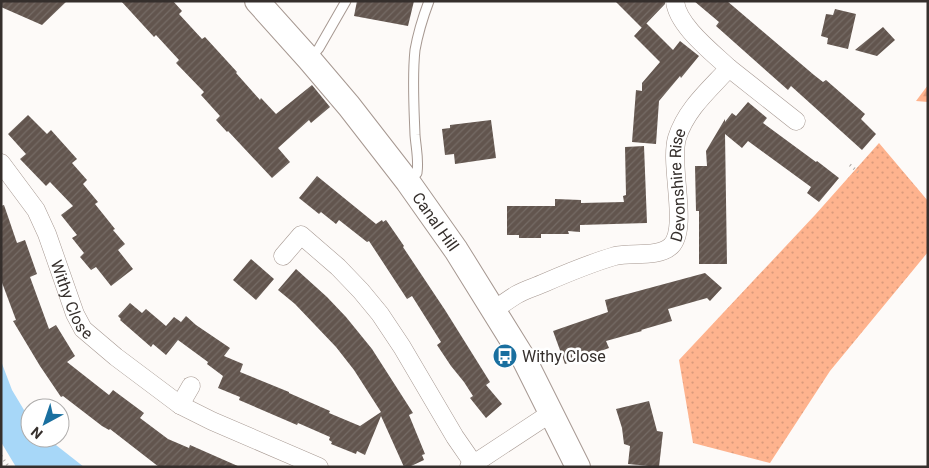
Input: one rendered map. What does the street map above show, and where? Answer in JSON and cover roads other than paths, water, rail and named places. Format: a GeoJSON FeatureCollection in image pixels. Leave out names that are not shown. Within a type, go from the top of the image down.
{"type":"FeatureCollection","features":[{"type":"Feature","properties":{"kind":"street","name":"Canal Hill"},"geometry":{"type":"LineString","coordinates":[[257,1],[349,106],[408,182],[456,250],[525,362],[578,467]]}},
{"type":"Feature","properties":{"kind":"street"},"geometry":{"type":"LineString","coordinates":[[675,1],[674,4],[680,17],[691,31],[729,68],[796,121]]}},
{"type":"Feature","properties":{"kind":"street","name":"Devonshire Rise"},"geometry":{"type":"LineString","coordinates":[[494,310],[517,294],[577,268],[618,256],[660,252],[669,248],[676,240],[679,226],[675,160],[677,139],[684,121],[695,105],[729,68]]}},
{"type":"Feature","properties":{"kind":"street","name":"Withy Close"},"geometry":{"type":"LineString","coordinates":[[1,162],[36,210],[47,234],[75,314],[83,329],[116,357],[180,405],[212,421],[319,467]]}},
{"type":"Feature","properties":{"kind":"street"},"geometry":{"type":"LineString","coordinates":[[283,256],[302,235],[338,267],[361,291],[402,347],[471,465],[551,413]]}},
{"type":"Feature","properties":{"kind":"street"},"geometry":{"type":"LineString","coordinates":[[180,405],[191,386]]}},
{"type":"Feature","properties":{"kind":"lane"},"geometry":{"type":"LineString","coordinates":[[309,59],[319,48],[346,1]]}},
{"type":"Feature","properties":{"kind":"lane"},"geometry":{"type":"LineString","coordinates":[[408,182],[417,173],[418,165],[415,136],[415,49],[429,1]]}},
{"type":"Feature","properties":{"kind":"water"},"geometry":{"type":"Polygon","coordinates":[[[1,361],[12,390],[20,403],[20,448],[60,448],[84,467],[16,467],[1,442],[1,361]]]}},
{"type":"Feature","properties":{"kind":"place","name":"Withy Close"},"geometry":{"type":"Point","coordinates":[505,356]}}]}
